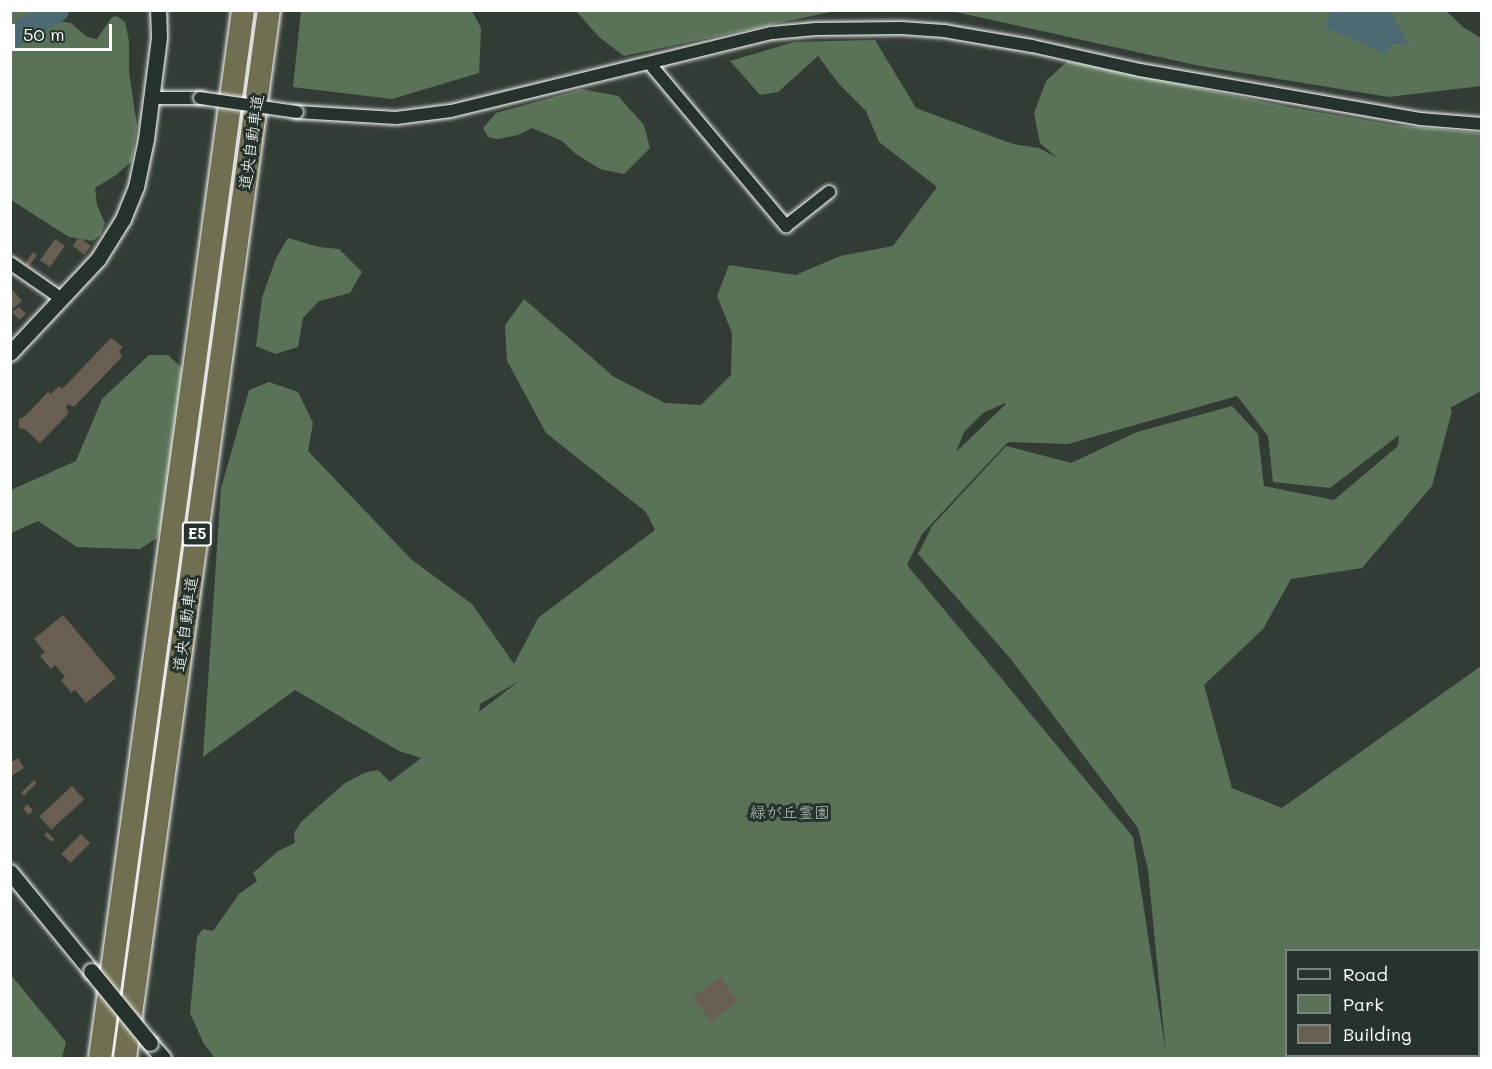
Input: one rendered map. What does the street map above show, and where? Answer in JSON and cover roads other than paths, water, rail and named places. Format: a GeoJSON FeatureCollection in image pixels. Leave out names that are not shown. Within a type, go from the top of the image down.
{"type":"FeatureCollection","features":[{"type":"Feature","properties":{"kind":"highway","name":"道央自動車道"},"geometry":{"type":"LineString","coordinates":[[100,1059],[243,10]]}},
{"type":"Feature","properties":{"kind":"highway","name":"道央自動車道"},"geometry":{"type":"LineString","coordinates":[[125,1059],[269,10]]}},
{"type":"Feature","properties":{"kind":"street"},"geometry":{"type":"LineString","coordinates":[[10,352],[98,259],[123,219],[136,187],[152,98],[159,37],[158,10]]}},
{"type":"Feature","properties":{"kind":"street"},"geometry":{"type":"LineString","coordinates":[[152,98],[200,98],[297,112],[396,118],[451,111],[772,33],[816,28],[944,31],[1032,46],[1140,70],[1420,119],[1482,124]]}},
{"type":"Feature","properties":{"kind":"street"},"geometry":{"type":"LineString","coordinates":[[650,64],[786,226],[829,192]]}},
{"type":"Feature","properties":{"kind":"street"},"geometry":{"type":"LineString","coordinates":[[10,263],[62,299]]}},
{"type":"Feature","properties":{"kind":"street"},"geometry":{"type":"LineString","coordinates":[[10,872],[163,1059]]}},
{"type":"Feature","properties":{"kind":"water"},"geometry":{"type":"Polygon","coordinates":[[[1330,11],[1390,11],[1410,45],[1391,44],[1387,55],[1325,27],[1330,11]]]}},
{"type":"Feature","properties":{"kind":"waterway"},"geometry":{"type":"LineString","coordinates":[[10,38],[57,10]]}},
{"type":"Feature","properties":{"kind":"park label","name":"緑が丘霊園"},"geometry":{"type":"Point","coordinates":[790,812]}}]}
